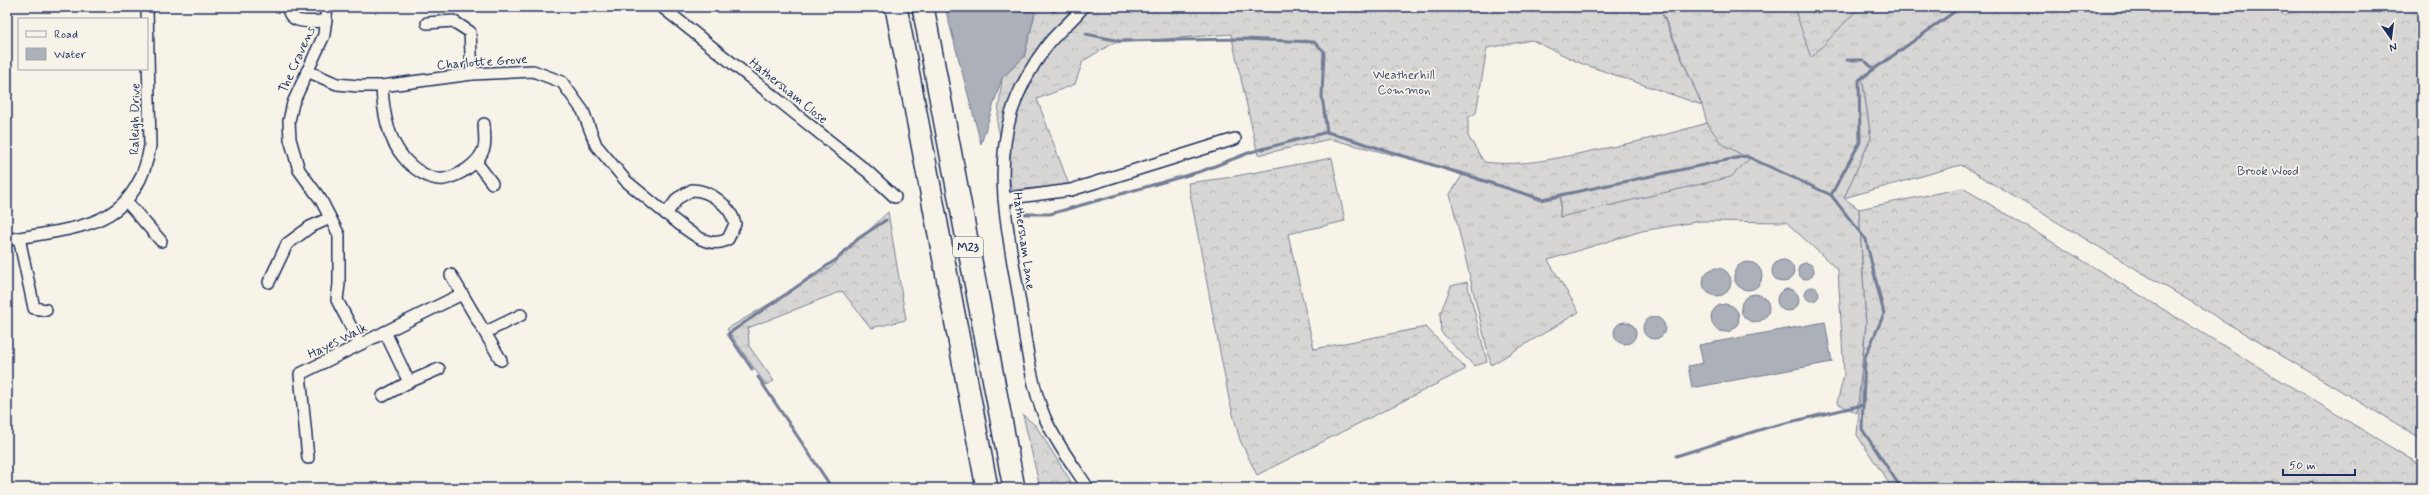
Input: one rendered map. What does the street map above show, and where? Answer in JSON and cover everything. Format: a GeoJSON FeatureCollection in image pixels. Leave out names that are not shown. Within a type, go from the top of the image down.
{"type":"FeatureCollection","features":[{"type":"Feature","properties":{"kind":"highway","name":"M23"},"geometry":{"type":"LineString","coordinates":[[896,7],[986,488]]}},
{"type":"Feature","properties":{"kind":"highway","name":"M23"},"geometry":{"type":"LineString","coordinates":[[922,7],[1014,488]]}},
{"type":"Feature","properties":{"kind":"street","name":"Raleigh Drive"},"geometry":{"type":"LineString","coordinates":[[147,7],[147,18]]}},
{"type":"Feature","properties":{"kind":"street","name":"The Cravens"},"geometry":{"type":"LineString","coordinates":[[288,7],[288,14],[293,19],[299,21],[326,21]]}},
{"type":"Feature","properties":{"kind":"street","name":"The Cravens"},"geometry":{"type":"LineString","coordinates":[[327,7],[324,35],[293,102],[289,121],[290,139],[299,170],[321,200],[338,235],[339,284],[337,300],[360,344]]}},
{"type":"Feature","properties":{"kind":"street","name":"Hathersham Close"},"geometry":{"type":"LineString","coordinates":[[662,7],[868,172],[895,197]]}},
{"type":"Feature","properties":{"kind":"street","name":"Hathersham Lane"},"geometry":{"type":"LineString","coordinates":[[1083,7],[1046,46],[1026,80],[1014,108],[1004,160],[1004,199],[1029,360],[1036,394],[1046,419],[1060,445],[1088,488]]}},
{"type":"Feature","properties":{"kind":"street"},"geometry":{"type":"LineString","coordinates":[[427,23],[453,21],[470,32],[472,74]]}},
{"type":"Feature","properties":{"kind":"street","name":"Raleigh Drive"},"geometry":{"type":"LineString","coordinates":[[127,202],[146,168],[150,146],[148,53]]}},
{"type":"Feature","properties":{"kind":"street","name":"Charlotte Grove"},"geometry":{"type":"LineString","coordinates":[[307,70],[337,84],[382,86],[472,74],[533,71],[562,82],[583,112],[596,145],[626,181],[666,214],[705,242],[713,244],[728,239],[735,224],[733,216],[728,210],[708,193],[700,190],[685,192],[666,214]]}},
{"type":"Feature","properties":{"kind":"street"},"geometry":{"type":"LineString","coordinates":[[382,86],[383,113],[392,138],[404,159],[422,174],[443,179],[467,169],[476,162],[484,148],[484,124]]}},
{"type":"Feature","properties":{"kind":"street"},"geometry":{"type":"LineString","coordinates":[[1004,199],[1071,190],[1235,139]]}},
{"type":"Feature","properties":{"kind":"street"},"geometry":{"type":"LineString","coordinates":[[476,162],[492,183]]}},
{"type":"Feature","properties":{"kind":"street"},"geometry":{"type":"LineString","coordinates":[[7,240],[90,225],[127,202],[161,241]]}},
{"type":"Feature","properties":{"kind":"street"},"geometry":{"type":"LineString","coordinates":[[270,282],[287,244],[310,227],[330,218]]}},
{"type":"Feature","properties":{"kind":"street"},"geometry":{"type":"LineString","coordinates":[[19,238],[34,308],[46,310]]}},
{"type":"Feature","properties":{"kind":"street"},"geometry":{"type":"LineString","coordinates":[[451,275],[486,332],[501,360]]}},
{"type":"Feature","properties":{"kind":"street","name":"Hayes Walk"},"geometry":{"type":"LineString","coordinates":[[308,458],[300,374],[462,294]]}},
{"type":"Feature","properties":{"kind":"street"},"geometry":{"type":"LineString","coordinates":[[486,332],[521,315]]}},
{"type":"Feature","properties":{"kind":"street"},"geometry":{"type":"LineString","coordinates":[[385,332],[409,382]]}},
{"type":"Feature","properties":{"kind":"street"},"geometry":{"type":"LineString","coordinates":[[383,396],[409,382],[439,369]]}},
{"type":"Feature","properties":{"kind":"green space","name":"Weatherhill Common"},"geometry":{"type":"Polygon","coordinates":[[[1029,7],[1659,7],[1702,105],[1580,63],[1532,40],[1487,48],[1476,113],[1468,118],[1468,136],[1484,162],[1527,163],[1554,159],[1652,138],[1707,123],[1721,143],[1749,159],[1731,177],[1560,217],[1561,197],[1541,201],[1469,174],[1330,139],[1258,155],[1231,34],[1113,43],[1083,61],[1075,84],[1037,99],[1069,185],[1012,190],[997,123],[1002,78],[1024,57],[1035,13],[1029,7]]]}},
{"type":"Feature","properties":{"kind":"green space"},"geometry":{"type":"Polygon","coordinates":[[[1660,7],[1969,7],[1863,84],[1871,138],[1844,198],[1859,209],[1866,323],[1857,413],[1837,403],[1844,375],[1838,270],[1786,222],[1701,221],[1642,231],[1548,260],[1579,312],[1491,365],[1450,194],[1463,174],[1542,199],[1561,197],[1560,217],[1749,159],[1720,143],[1707,123],[1702,105],[1660,7]]]}},
{"type":"Feature","properties":{"kind":"green space"},"geometry":{"type":"Polygon","coordinates":[[[1794,7],[1860,7],[1811,58],[1794,7]]]}},
{"type":"Feature","properties":{"kind":"green space","name":"Brook Wood"},"geometry":{"type":"Polygon","coordinates":[[[1963,7],[2273,7],[2285,16],[2297,7],[2422,7],[2422,439],[1961,165],[1844,198],[1871,138],[1862,76],[1963,7]]]}},
{"type":"Feature","properties":{"kind":"green space"},"geometry":{"type":"Polygon","coordinates":[[[1332,158],[1345,221],[1288,234],[1314,349],[1426,327],[1466,369],[1257,475],[1240,440],[1229,399],[1188,183],[1225,178],[1332,158]]]}},
{"type":"Feature","properties":{"kind":"green space"},"geometry":{"type":"Polygon","coordinates":[[[1963,188],[2422,466],[2422,488],[1892,488],[1857,435],[1866,323],[1859,209],[1963,188]]]}},
{"type":"Feature","properties":{"kind":"green space"},"geometry":{"type":"Polygon","coordinates":[[[888,212],[906,320],[871,328],[842,291],[748,328],[749,346],[774,381],[766,385],[727,329],[831,267],[888,212]]]}},
{"type":"Feature","properties":{"kind":"green space"},"geometry":{"type":"Polygon","coordinates":[[[1467,282],[1487,362],[1474,366],[1441,332],[1440,314],[1451,286],[1467,282]]]}},
{"type":"Feature","properties":{"kind":"green space"},"geometry":{"type":"Polygon","coordinates":[[[1023,415],[1036,426],[1075,488],[1040,488],[1023,415]]]}},
{"type":"Feature","properties":{"kind":"water"},"geometry":{"type":"Polygon","coordinates":[[[945,7],[1029,7],[1035,13],[1024,57],[1002,78],[981,144],[945,7]]]}},
{"type":"Feature","properties":{"kind":"water"},"geometry":{"type":"Polygon","coordinates":[[[1783,260],[1791,263],[1794,271],[1791,279],[1783,282],[1775,279],[1772,271],[1775,263],[1783,260]]]}},
{"type":"Feature","properties":{"kind":"water"},"geometry":{"type":"Polygon","coordinates":[[[1748,262],[1758,266],[1762,276],[1758,286],[1748,290],[1738,286],[1734,276],[1738,266],[1748,262]]]}},
{"type":"Feature","properties":{"kind":"water"},"geometry":{"type":"Polygon","coordinates":[[[1806,263],[1813,268],[1814,271],[1809,278],[1806,279],[1799,274],[1798,271],[1803,264],[1806,263]]]}},
{"type":"Feature","properties":{"kind":"water"},"geometry":{"type":"Polygon","coordinates":[[[1717,268],[1727,272],[1731,282],[1727,292],[1717,296],[1707,292],[1703,282],[1707,272],[1717,268]]]}},
{"type":"Feature","properties":{"kind":"water"},"geometry":{"type":"Polygon","coordinates":[[[1809,287],[1815,287],[1819,291],[1819,297],[1815,301],[1809,301],[1805,297],[1805,291],[1809,287]]]}},
{"type":"Feature","properties":{"kind":"water"},"geometry":{"type":"Polygon","coordinates":[[[1788,289],[1796,292],[1799,300],[1796,308],[1788,311],[1780,308],[1777,300],[1780,292],[1788,289]]]}},
{"type":"Feature","properties":{"kind":"water"},"geometry":{"type":"Polygon","coordinates":[[[1755,294],[1765,298],[1769,308],[1765,318],[1755,322],[1745,318],[1741,308],[1745,298],[1755,294]]]}},
{"type":"Feature","properties":{"kind":"water"},"geometry":{"type":"Polygon","coordinates":[[[1725,304],[1735,308],[1739,318],[1735,328],[1725,332],[1715,328],[1711,318],[1715,308],[1725,304]]]}},
{"type":"Feature","properties":{"kind":"water"},"geometry":{"type":"Polygon","coordinates":[[[1654,317],[1662,320],[1665,328],[1662,336],[1654,339],[1646,336],[1643,328],[1646,320],[1654,317]]]}},
{"type":"Feature","properties":{"kind":"water"},"geometry":{"type":"Polygon","coordinates":[[[1625,322],[1633,325],[1636,333],[1633,341],[1625,344],[1617,341],[1614,333],[1617,325],[1625,322]]]}},
{"type":"Feature","properties":{"kind":"water"},"geometry":{"type":"Polygon","coordinates":[[[1825,322],[1832,362],[1692,388],[1688,366],[1703,363],[1699,345],[1825,322]]]}},
{"type":"Feature","properties":{"kind":"waterway"},"geometry":{"type":"LineString","coordinates":[[1049,7],[1054,11]]}},
{"type":"Feature","properties":{"kind":"waterway"},"geometry":{"type":"LineString","coordinates":[[1831,195],[1860,142],[1859,80],[1961,7]]}},
{"type":"Feature","properties":{"kind":"waterway"},"geometry":{"type":"LineString","coordinates":[[1086,34],[1120,41],[1243,39],[1314,42],[1324,51],[1322,96],[1327,132]]}},
{"type":"Feature","properties":{"kind":"waterway"},"geometry":{"type":"LineString","coordinates":[[1847,60],[1863,60]]}},
{"type":"Feature","properties":{"kind":"waterway"},"geometry":{"type":"LineString","coordinates":[[1866,62],[1874,69]]}},
{"type":"Feature","properties":{"kind":"waterway"},"geometry":{"type":"LineString","coordinates":[[1025,214],[1050,214],[1202,171],[1251,152],[1327,132],[1542,199],[1746,156],[1831,195],[1866,240],[1884,314],[1865,357],[1862,429],[1901,488]]}},
{"type":"Feature","properties":{"kind":"waterway"},"geometry":{"type":"LineString","coordinates":[[752,369],[728,334],[837,259],[856,240],[886,220]]}},
{"type":"Feature","properties":{"kind":"waterway"},"geometry":{"type":"LineString","coordinates":[[758,377],[832,488]]}},
{"type":"Feature","properties":{"kind":"waterway"},"geometry":{"type":"LineString","coordinates":[[1676,456],[1769,427],[1863,405]]}}]}
